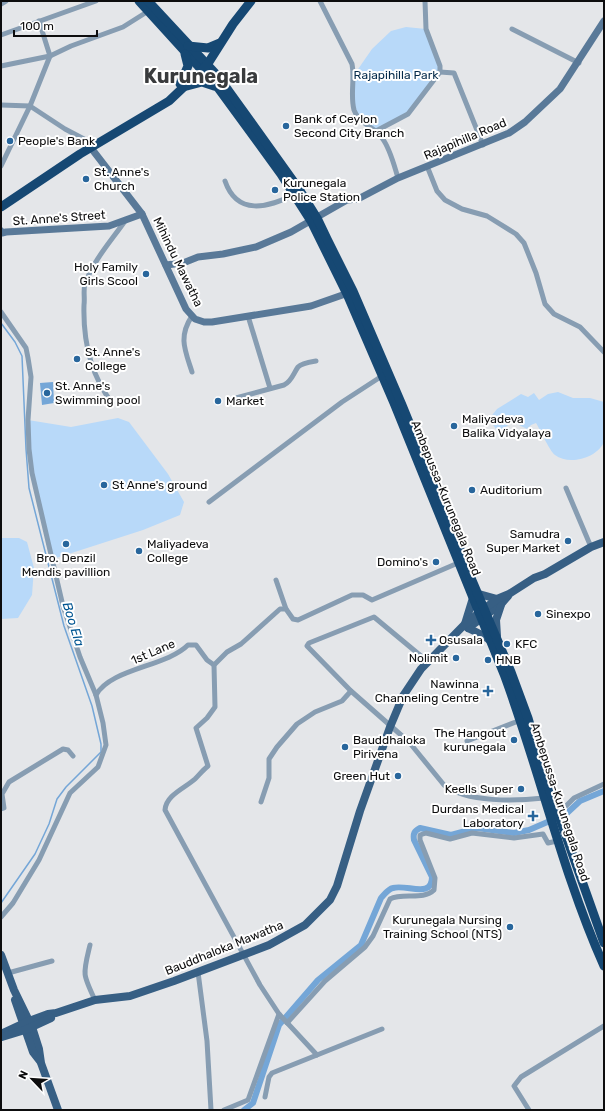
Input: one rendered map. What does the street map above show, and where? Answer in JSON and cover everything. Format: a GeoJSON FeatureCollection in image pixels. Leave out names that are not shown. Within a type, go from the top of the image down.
{"type":"FeatureCollection","features":[{"type":"Feature","properties":{"kind":"highway","name":"Ambepussa-Kurunegala Road"},"geometry":{"type":"LineString","coordinates":[[139,1],[150,7],[221,86],[290,176],[314,219],[412,428],[471,578],[483,614],[528,718],[545,777],[558,808],[563,827],[604,943]]}},
{"type":"Feature","properties":{"kind":"highway"},"geometry":{"type":"LineString","coordinates":[[1,201],[182,86],[221,42],[251,1]]}},
{"type":"Feature","properties":{"kind":"highway"},"geometry":{"type":"LineString","coordinates":[[182,86],[188,66],[186,48],[208,48],[221,42]]}},
{"type":"Feature","properties":{"kind":"highway"},"geometry":{"type":"LineString","coordinates":[[182,86],[202,82],[221,86],[216,65],[221,42]]}},
{"type":"Feature","properties":{"kind":"highway","name":"Ambepussa-Kurunegala Road"},"geometry":{"type":"LineString","coordinates":[[221,86],[295,194],[314,219]]}},
{"type":"Feature","properties":{"kind":"highway"},"geometry":{"type":"LineString","coordinates":[[1,207],[89,146]]}},
{"type":"Feature","properties":{"kind":"highway","name":"Ambepussa-Kurunegala Road"},"geometry":{"type":"LineString","coordinates":[[350,293],[458,563],[476,596]]}},
{"type":"Feature","properties":{"kind":"highway","name":"Ambepussa-Kurunegala Road"},"geometry":{"type":"LineString","coordinates":[[494,639],[522,720],[549,815],[602,956],[604,966]]}},
{"type":"Feature","properties":{"kind":"main road","name":"Bauddhaloka Mawatha"},"geometry":{"type":"LineString","coordinates":[[1,1036],[27,1025],[50,1019],[56,1013],[95,1000],[130,996],[198,972],[292,934],[305,925],[330,900],[337,886],[360,811],[390,727],[403,696],[427,661],[458,633],[509,594],[534,578],[545,574],[591,547],[604,542]]}},
{"type":"Feature","properties":{"kind":"main road"},"geometry":{"type":"LineString","coordinates":[[476,596],[499,602],[494,639],[484,636],[467,626],[476,596]]}},
{"type":"Feature","properties":{"kind":"main road"},"geometry":{"type":"LineString","coordinates":[[1,955],[27,1025],[33,1052],[41,1063],[58,1110]]}},
{"type":"Feature","properties":{"kind":"street"},"geometry":{"type":"LineString","coordinates":[[1,4],[6,1]]}},
{"type":"Feature","properties":{"kind":"street"},"geometry":{"type":"LineString","coordinates":[[1,35],[96,1]]}},
{"type":"Feature","properties":{"kind":"street"},"geometry":{"type":"LineString","coordinates":[[320,1],[352,64],[354,75],[354,110],[363,122],[383,138],[398,178]]}},
{"type":"Feature","properties":{"kind":"street"},"geometry":{"type":"LineString","coordinates":[[376,131],[408,114],[440,72],[440,66],[426,29],[425,1]]}},
{"type":"Feature","properties":{"kind":"street"},"geometry":{"type":"LineString","coordinates":[[1,66],[50,56],[85,40],[123,27],[150,7]]}},
{"type":"Feature","properties":{"kind":"street"},"geometry":{"type":"LineString","coordinates":[[1,166],[30,106],[50,56],[39,21]]}},
{"type":"Feature","properties":{"kind":"street","name":"Rajapihilla Road"},"geometry":{"type":"LineString","coordinates":[[166,265],[183,263],[198,257],[224,254],[256,247],[278,238],[347,200],[358,199],[398,178],[483,145],[509,133],[525,122],[560,89],[604,21]]}},
{"type":"Feature","properties":{"kind":"street"},"geometry":{"type":"LineString","coordinates":[[512,29],[578,63]]}},
{"type":"Feature","properties":{"kind":"street"},"geometry":{"type":"LineString","coordinates":[[440,72],[454,73],[483,145]]}},
{"type":"Feature","properties":{"kind":"street"},"geometry":{"type":"LineString","coordinates":[[1,105],[30,106],[65,129],[84,139],[89,146]]}},
{"type":"Feature","properties":{"kind":"street","name":"Mihindu Mawatha"},"geometry":{"type":"LineString","coordinates":[[89,146],[142,214],[183,304],[192,316],[204,322],[248,316],[311,306],[350,293]]}},
{"type":"Feature","properties":{"kind":"street"},"geometry":{"type":"LineString","coordinates":[[427,166],[436,191],[445,200],[462,209],[487,216],[516,234],[524,243],[536,273],[544,304],[554,314],[580,327],[604,352]]}},
{"type":"Feature","properties":{"kind":"street"},"geometry":{"type":"LineString","coordinates":[[225,181],[229,192],[234,199],[242,204],[258,206],[277,203],[295,194]]}},
{"type":"Feature","properties":{"kind":"street","name":"St. Anne's Street"},"geometry":{"type":"LineString","coordinates":[[1,231],[13,232],[109,226],[142,214]]}},
{"type":"Feature","properties":{"kind":"street"},"geometry":{"type":"LineString","coordinates":[[112,403],[105,394],[90,361],[84,326],[85,285],[93,268],[125,221]]}},
{"type":"Feature","properties":{"kind":"street"},"geometry":{"type":"LineString","coordinates":[[1,312],[26,348],[31,377],[28,420],[32,473],[63,606],[80,657],[96,695],[103,723],[106,745],[98,767],[70,793],[39,860],[13,903],[1,917]]}},
{"type":"Feature","properties":{"kind":"street"},"geometry":{"type":"LineString","coordinates":[[192,316],[185,326],[183,341],[192,372]]}},
{"type":"Feature","properties":{"kind":"street"},"geometry":{"type":"LineString","coordinates":[[248,316],[270,388]]}},
{"type":"Feature","properties":{"kind":"street"},"geometry":{"type":"LineString","coordinates":[[236,398],[288,383],[302,364],[316,360]]}},
{"type":"Feature","properties":{"kind":"street"},"geometry":{"type":"LineString","coordinates":[[209,502],[342,402],[382,376]]}},
{"type":"Feature","properties":{"kind":"street"},"geometry":{"type":"LineString","coordinates":[[566,488],[591,547]]}},
{"type":"Feature","properties":{"kind":"street"},"geometry":{"type":"LineString","coordinates":[[276,580],[286,608],[293,619],[298,620],[352,595],[363,595],[372,600],[458,563]]}},
{"type":"Feature","properties":{"kind":"street"},"geometry":{"type":"LineString","coordinates":[[286,608],[280,609],[241,644],[227,652],[214,665],[215,707],[207,718],[196,728],[208,766],[195,779],[168,799],[165,810],[244,954],[279,1014],[316,1055]]}},
{"type":"Feature","properties":{"kind":"street"},"geometry":{"type":"LineString","coordinates":[[427,661],[374,617],[310,643],[307,646],[351,691],[390,727],[409,742],[444,785],[450,790],[491,799],[521,800],[544,798]]}},
{"type":"Feature","properties":{"kind":"street","name":"1st Lane"},"geometry":{"type":"LineString","coordinates":[[96,695],[99,690],[116,678],[180,653],[188,645],[196,645],[207,660],[214,665]]}},
{"type":"Feature","properties":{"kind":"street"},"geometry":{"type":"LineString","coordinates":[[261,802],[269,778],[269,758],[277,747],[297,724],[315,712],[342,701],[351,691]]}},
{"type":"Feature","properties":{"kind":"street"},"geometry":{"type":"LineString","coordinates":[[466,741],[522,720]]}},
{"type":"Feature","properties":{"kind":"street"},"geometry":{"type":"LineString","coordinates":[[1,809],[4,808],[2,794],[9,782],[63,749],[68,750],[73,756]]}},
{"type":"Feature","properties":{"kind":"street"},"geometry":{"type":"LineString","coordinates":[[558,808],[568,805],[574,798],[582,793],[604,784]]}},
{"type":"Feature","properties":{"kind":"street"},"geometry":{"type":"LineString","coordinates":[[287,1023],[325,980],[365,947],[373,936],[390,899],[400,895],[427,895],[434,890],[435,878],[420,840],[420,835],[426,834],[450,839],[472,832],[514,838],[543,834],[548,843],[558,841]]}},
{"type":"Feature","properties":{"kind":"street"},"geometry":{"type":"LineString","coordinates":[[90,945],[84,970],[84,977],[95,1000]]}},
{"type":"Feature","properties":{"kind":"street"},"geometry":{"type":"LineString","coordinates":[[8,973],[52,961]]}},
{"type":"Feature","properties":{"kind":"street"},"geometry":{"type":"LineString","coordinates":[[198,972],[207,1041],[211,1110]]}},
{"type":"Feature","properties":{"kind":"street"},"geometry":{"type":"LineString","coordinates":[[224,1110],[248,1100],[279,1014]]}},
{"type":"Feature","properties":{"kind":"street"},"geometry":{"type":"LineString","coordinates":[[529,1110],[514,1086],[521,1077],[604,1026]]}},
{"type":"Feature","properties":{"kind":"street"},"geometry":{"type":"LineString","coordinates":[[265,1097],[269,1077],[272,1073],[382,1029]]}},
{"type":"Feature","properties":{"kind":"green space","name":"Rajapihilla Park"},"geometry":{"type":"Polygon","coordinates":[[[406,27],[426,29],[440,72],[408,114],[376,131],[363,122],[354,110],[354,75],[372,49],[391,31],[406,27]]]}},
{"type":"Feature","properties":{"kind":"green space"},"geometry":{"type":"Polygon","coordinates":[[[558,392],[573,398],[590,398],[604,402],[604,442],[595,452],[582,459],[568,460],[555,455],[536,423],[527,429],[513,422],[498,432],[489,419],[497,409],[521,394],[528,397],[534,393],[539,400],[548,394],[558,392]]]}},
{"type":"Feature","properties":{"kind":"green space","name":"St Anne's ground"},"geometry":{"type":"Polygon","coordinates":[[[118,418],[129,422],[168,474],[184,502],[180,515],[143,530],[53,559],[32,473],[28,420],[71,427],[118,418]]]}},
{"type":"Feature","properties":{"kind":"green space"},"geometry":{"type":"Polygon","coordinates":[[[1,538],[19,538],[27,542],[34,568],[32,595],[18,618],[1,619],[1,538]]]}},
{"type":"Feature","properties":{"kind":"shaded area","name":"St. Anne's Swimming pool"},"geometry":{"type":"Polygon","coordinates":[[[53,382],[54,403],[42,405],[40,383],[53,382]]]}},
{"type":"Feature","properties":{"kind":"waterway","name":"Boo Ela"},"geometry":{"type":"LineString","coordinates":[[1,323],[15,342],[22,356],[29,488],[64,626],[92,706],[101,744],[101,752],[66,787],[57,799],[49,824],[35,854],[1,903]]}},
{"type":"Feature","properties":{"kind":"waterway"},"geometry":{"type":"LineString","coordinates":[[244,1110],[253,1103],[279,1025],[318,980],[361,945],[381,898],[393,888],[423,889],[431,884],[432,877],[414,840],[416,830],[420,828],[451,835],[477,828],[514,833],[529,830],[566,814],[580,801],[604,791]]}},
{"type":"Feature","properties":{"kind":"place","name":"Bank of Ceylon Second City Branch"},"geometry":{"type":"Point","coordinates":[286,126]}},
{"type":"Feature","properties":{"kind":"place","name":"People's Bank"},"geometry":{"type":"Point","coordinates":[10,141]}},
{"type":"Feature","properties":{"kind":"place","name":"St. Anne's Church"},"geometry":{"type":"Point","coordinates":[86,179]}},
{"type":"Feature","properties":{"kind":"place","name":"Kurunegala Police Station"},"geometry":{"type":"Point","coordinates":[275,190]}},
{"type":"Feature","properties":{"kind":"place","name":"Holy Family Girls Scool"},"geometry":{"type":"Point","coordinates":[146,274]}},
{"type":"Feature","properties":{"kind":"place","name":"St. Anne's College"},"geometry":{"type":"Point","coordinates":[77,359]}},
{"type":"Feature","properties":{"kind":"place","name":"St. Anne's Swimming pool"},"geometry":{"type":"Point","coordinates":[47,393]}},
{"type":"Feature","properties":{"kind":"place","name":"Market"},"geometry":{"type":"Point","coordinates":[218,401]}},
{"type":"Feature","properties":{"kind":"place","name":"Maliyadeva Balika Vidyalaya"},"geometry":{"type":"Point","coordinates":[454,426]}},
{"type":"Feature","properties":{"kind":"place","name":"St Anne's ground"},"geometry":{"type":"Point","coordinates":[104,485]}},
{"type":"Feature","properties":{"kind":"place","name":"Auditorium"},"geometry":{"type":"Point","coordinates":[472,490]}},
{"type":"Feature","properties":{"kind":"place","name":"Samudra Super Market"},"geometry":{"type":"Point","coordinates":[568,541]}},
{"type":"Feature","properties":{"kind":"place","name":"Bro. Denzil Mendis pavillion"},"geometry":{"type":"Point","coordinates":[66,544]}},
{"type":"Feature","properties":{"kind":"place","name":"Maliyadeva College"},"geometry":{"type":"Point","coordinates":[139,551]}},
{"type":"Feature","properties":{"kind":"place","name":"Domino's"},"geometry":{"type":"Point","coordinates":[436,562]}},
{"type":"Feature","properties":{"kind":"place","name":"Sinexpo"},"geometry":{"type":"Point","coordinates":[538,614]}},
{"type":"Feature","properties":{"kind":"place","name":"Osusala"},"geometry":{"type":"Point","coordinates":[431,640]}},
{"type":"Feature","properties":{"kind":"place","name":"KFC"},"geometry":{"type":"Point","coordinates":[507,644]}},
{"type":"Feature","properties":{"kind":"place","name":"Nolimit"},"geometry":{"type":"Point","coordinates":[456,658]}},
{"type":"Feature","properties":{"kind":"place","name":"HNB"},"geometry":{"type":"Point","coordinates":[488,660]}},
{"type":"Feature","properties":{"kind":"place","name":"Nawinna Channeling Centre"},"geometry":{"type":"Point","coordinates":[488,691]}},
{"type":"Feature","properties":{"kind":"place","name":"The Hangout kurunegala"},"geometry":{"type":"Point","coordinates":[514,740]}},
{"type":"Feature","properties":{"kind":"place","name":"Bauddhaloka Pirivena"},"geometry":{"type":"Point","coordinates":[345,747]}},
{"type":"Feature","properties":{"kind":"place","name":"Green Hut"},"geometry":{"type":"Point","coordinates":[398,776]}},
{"type":"Feature","properties":{"kind":"place","name":"Keells Super"},"geometry":{"type":"Point","coordinates":[521,789]}},
{"type":"Feature","properties":{"kind":"place","name":"Durdans Medical Laboratory"},"geometry":{"type":"Point","coordinates":[533,816]}},
{"type":"Feature","properties":{"kind":"place","name":"Kurunegala Nursing Training School (NTS)"},"geometry":{"type":"Point","coordinates":[510,927]}},
{"type":"Feature","properties":{"kind":"district","name":"Kurunegala"},"geometry":{"type":"Point","coordinates":[201,76]}}]}
